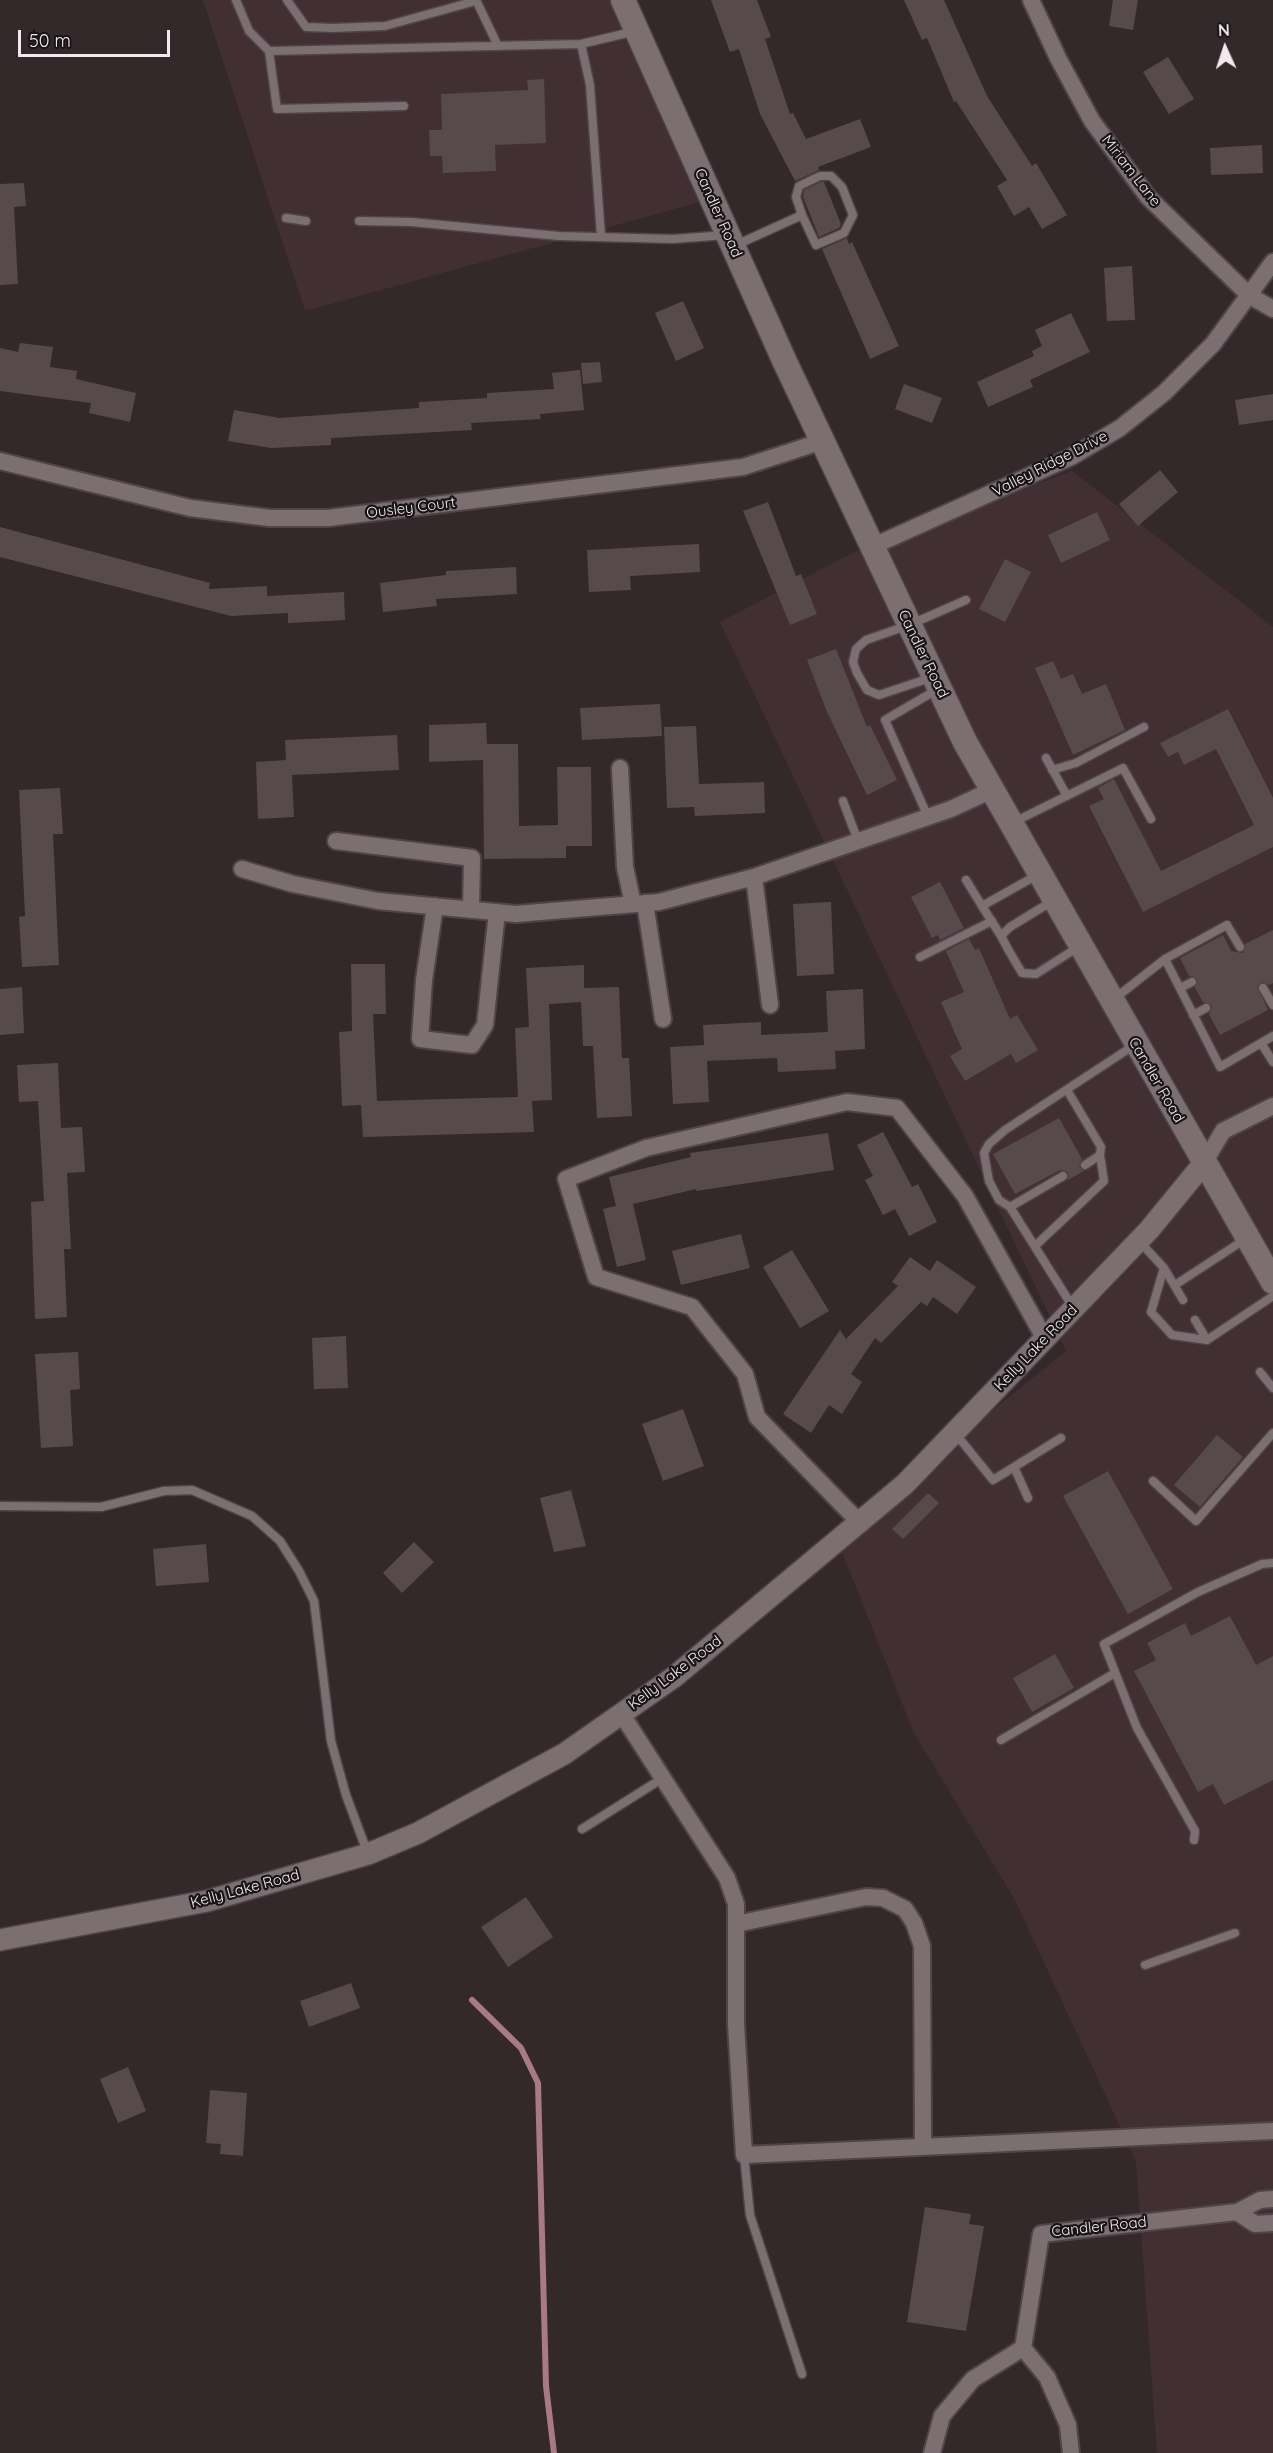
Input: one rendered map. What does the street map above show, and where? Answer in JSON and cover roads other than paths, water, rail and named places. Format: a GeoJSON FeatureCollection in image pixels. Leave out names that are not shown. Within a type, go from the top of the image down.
{"type":"FeatureCollection","features":[{"type":"Feature","properties":{"kind":"main road","name":"Candler Road"},"geometry":{"type":"LineString","coordinates":[[623,0],[730,241],[964,742],[1273,1282]]}},
{"type":"Feature","properties":{"kind":"street","name":"Miriam Lane"},"geometry":{"type":"LineString","coordinates":[[1031,0],[1058,58],[1092,121],[1148,197],[1250,296],[1273,309]]}},
{"type":"Feature","properties":{"kind":"street","name":"Valley Ridge Drive"},"geometry":{"type":"LineString","coordinates":[[871,547],[1071,457],[1120,428],[1180,377],[1213,344],[1273,262]]}},
{"type":"Feature","properties":{"kind":"street","name":"Ousley Court"},"geometry":{"type":"LineString","coordinates":[[0,461],[190,508],[270,518],[328,518],[743,467],[823,441]]}},
{"type":"Feature","properties":{"kind":"street"},"geometry":{"type":"LineString","coordinates":[[620,768],[625,867],[639,903],[663,1019]]}},
{"type":"Feature","properties":{"kind":"street"},"geometry":{"type":"LineString","coordinates":[[242,869],[293,884],[378,901],[516,914],[659,902],[754,877],[928,817],[992,790]]}},
{"type":"Feature","properties":{"kind":"street"},"geometry":{"type":"LineString","coordinates":[[336,841],[472,858],[471,910]]}},
{"type":"Feature","properties":{"kind":"street"},"geometry":{"type":"LineString","coordinates":[[754,877],[770,1005]]}},
{"type":"Feature","properties":{"kind":"street"},"geometry":{"type":"LineString","coordinates":[[435,906],[424,980],[420,1039],[472,1045],[485,1025],[497,912]]}},
{"type":"Feature","properties":{"kind":"street"},"geometry":{"type":"LineString","coordinates":[[861,1524],[757,1417],[745,1374],[692,1307],[596,1277],[566,1179],[646,1148],[847,1102],[897,1108],[965,1196],[1045,1339]]}},
{"type":"Feature","properties":{"kind":"street"},"geometry":{"type":"LineString","coordinates":[[1204,1163],[1223,1131],[1273,1106]]}},
{"type":"Feature","properties":{"kind":"street","name":"Kelly Lake Road"},"geometry":{"type":"LineString","coordinates":[[0,1940],[207,1901],[368,1854],[418,1833],[564,1754],[674,1677],[861,1524],[905,1484],[1139,1241],[1204,1163]]}},
{"type":"Feature","properties":{"kind":"street"},"geometry":{"type":"LineString","coordinates":[[621,1713],[727,1878],[736,1904],[736,2024],[744,2155],[1273,2130]]}},
{"type":"Feature","properties":{"kind":"street"},"geometry":{"type":"LineString","coordinates":[[736,1924],[866,1897],[883,1898],[905,1910],[914,1923],[922,1946],[923,2146]]}},
{"type":"Feature","properties":{"kind":"street","name":"Candler Road"},"geometry":{"type":"LineString","coordinates":[[1023,2348],[1041,2234],[1237,2212],[1260,2200],[1273,2199]]}},
{"type":"Feature","properties":{"kind":"street"},"geometry":{"type":"LineString","coordinates":[[1237,2212],[1255,2224],[1273,2223]]}},
{"type":"Feature","properties":{"kind":"street"},"geometry":{"type":"LineString","coordinates":[[932,2453],[942,2416],[973,2379],[1023,2348],[1047,2377],[1068,2425],[1071,2453]]}},
{"type":"Feature","properties":{"kind":"lane"},"geometry":{"type":"LineString","coordinates":[[236,0],[249,31],[269,51],[277,109],[404,106]]}},
{"type":"Feature","properties":{"kind":"lane"},"geometry":{"type":"LineString","coordinates":[[287,0],[306,27],[333,28],[386,26],[476,1],[498,46]]}},
{"type":"Feature","properties":{"kind":"lane"},"geometry":{"type":"LineString","coordinates":[[269,51],[581,44],[636,31]]}},
{"type":"Feature","properties":{"kind":"lane"},"geometry":{"type":"LineString","coordinates":[[581,44],[590,85],[601,236]]}},
{"type":"Feature","properties":{"kind":"lane"},"geometry":{"type":"LineString","coordinates":[[820,176],[831,176],[842,187],[853,215],[844,233],[816,245],[802,215],[796,197],[799,186],[820,176]]}},
{"type":"Feature","properties":{"kind":"lane"},"geometry":{"type":"LineString","coordinates":[[359,221],[411,222],[559,236],[730,241],[802,215]]}},
{"type":"Feature","properties":{"kind":"lane"},"geometry":{"type":"LineString","coordinates":[[286,218],[306,221]]}},
{"type":"Feature","properties":{"kind":"lane"},"geometry":{"type":"LineString","coordinates":[[936,683],[879,695],[867,690],[853,662],[856,649],[866,640],[909,625],[966,600]]}},
{"type":"Feature","properties":{"kind":"lane"},"geometry":{"type":"LineString","coordinates":[[928,817],[885,720],[936,683]]}},
{"type":"Feature","properties":{"kind":"lane"},"geometry":{"type":"LineString","coordinates":[[1053,770],[1076,763],[1144,727]]}},
{"type":"Feature","properties":{"kind":"lane"},"geometry":{"type":"LineString","coordinates":[[1046,758],[1066,796]]}},
{"type":"Feature","properties":{"kind":"lane"},"geometry":{"type":"LineString","coordinates":[[1011,824],[1123,768],[1151,819]]}},
{"type":"Feature","properties":{"kind":"lane"},"geometry":{"type":"LineString","coordinates":[[843,801],[858,841]]}},
{"type":"Feature","properties":{"kind":"lane"},"geometry":{"type":"LineString","coordinates":[[982,906],[1039,873]]}},
{"type":"Feature","properties":{"kind":"lane"},"geometry":{"type":"LineString","coordinates":[[966,880],[1022,973],[1036,974],[1080,946]]}},
{"type":"Feature","properties":{"kind":"lane"},"geometry":{"type":"LineString","coordinates":[[1001,936],[1010,927],[1054,900]]}},
{"type":"Feature","properties":{"kind":"lane"},"geometry":{"type":"LineString","coordinates":[[920,957],[992,921]]}},
{"type":"Feature","properties":{"kind":"lane"},"geometry":{"type":"LineString","coordinates":[[1111,1001],[1165,959],[1227,925],[1240,947]]}},
{"type":"Feature","properties":{"kind":"lane"},"geometry":{"type":"LineString","coordinates":[[1165,959],[1220,1067],[1273,1036]]}},
{"type":"Feature","properties":{"kind":"lane"},"geometry":{"type":"LineString","coordinates":[[1180,988],[1192,982]]}},
{"type":"Feature","properties":{"kind":"lane"},"geometry":{"type":"LineString","coordinates":[[1263,988],[1273,1005]]}},
{"type":"Feature","properties":{"kind":"lane"},"geometry":{"type":"LineString","coordinates":[[1193,1015],[1206,1008]]}},
{"type":"Feature","properties":{"kind":"lane"},"geometry":{"type":"LineString","coordinates":[[1261,1042],[1273,1062]]}},
{"type":"Feature","properties":{"kind":"lane"},"geometry":{"type":"LineString","coordinates":[[1074,1309],[1010,1207],[999,1200],[989,1181],[984,1153],[989,1144],[1005,1130],[1136,1044]]}},
{"type":"Feature","properties":{"kind":"lane"},"geometry":{"type":"LineString","coordinates":[[1035,1246],[1104,1181],[1101,1147],[1067,1090]]}},
{"type":"Feature","properties":{"kind":"lane"},"geometry":{"type":"LineString","coordinates":[[1085,1165],[1100,1155]]}},
{"type":"Feature","properties":{"kind":"lane"},"geometry":{"type":"LineString","coordinates":[[1010,1207],[1063,1176]]}},
{"type":"Feature","properties":{"kind":"lane"},"geometry":{"type":"LineString","coordinates":[[1175,1285],[1248,1238]]}},
{"type":"Feature","properties":{"kind":"lane"},"geometry":{"type":"LineString","coordinates":[[1139,1241],[1164,1268],[1183,1299]]}},
{"type":"Feature","properties":{"kind":"lane"},"geometry":{"type":"LineString","coordinates":[[1164,1268],[1152,1312],[1172,1335],[1207,1340],[1273,1296]]}},
{"type":"Feature","properties":{"kind":"lane"},"geometry":{"type":"LineString","coordinates":[[1195,1320],[1207,1340]]}},
{"type":"Feature","properties":{"kind":"lane"},"geometry":{"type":"LineString","coordinates":[[1260,1372],[1273,1388]]}},
{"type":"Feature","properties":{"kind":"lane"},"geometry":{"type":"LineString","coordinates":[[955,1432],[993,1480],[1061,1438]]}},
{"type":"Feature","properties":{"kind":"lane"},"geometry":{"type":"LineString","coordinates":[[1153,1481],[1196,1521],[1273,1433]]}},
{"type":"Feature","properties":{"kind":"lane"},"geometry":{"type":"LineString","coordinates":[[1014,1467],[1028,1498]]}},
{"type":"Feature","properties":{"kind":"lane"},"geometry":{"type":"LineString","coordinates":[[0,1506],[102,1507],[165,1491],[192,1490],[252,1516],[280,1541],[300,1571],[314,1601],[331,1741],[346,1795],[368,1854]]}},
{"type":"Feature","properties":{"kind":"lane"},"geometry":{"type":"LineString","coordinates":[[1194,1840],[1195,1831],[1137,1728],[1104,1644],[1198,1592],[1262,1564],[1273,1563]]}},
{"type":"Feature","properties":{"kind":"lane"},"geometry":{"type":"LineString","coordinates":[[1001,1740],[1115,1672]]}},
{"type":"Feature","properties":{"kind":"lane"},"geometry":{"type":"LineString","coordinates":[[582,1829],[663,1778]]}},
{"type":"Feature","properties":{"kind":"lane"},"geometry":{"type":"LineString","coordinates":[[1145,1965],[1235,1933]]}},
{"type":"Feature","properties":{"kind":"lane"},"geometry":{"type":"LineString","coordinates":[[744,2155],[750,2215],[802,2374]]}},
{"type":"Feature","properties":{"kind":"waterway"},"geometry":{"type":"LineString","coordinates":[[472,2000],[521,2048],[538,2083],[546,2386],[554,2453]]}}]}
